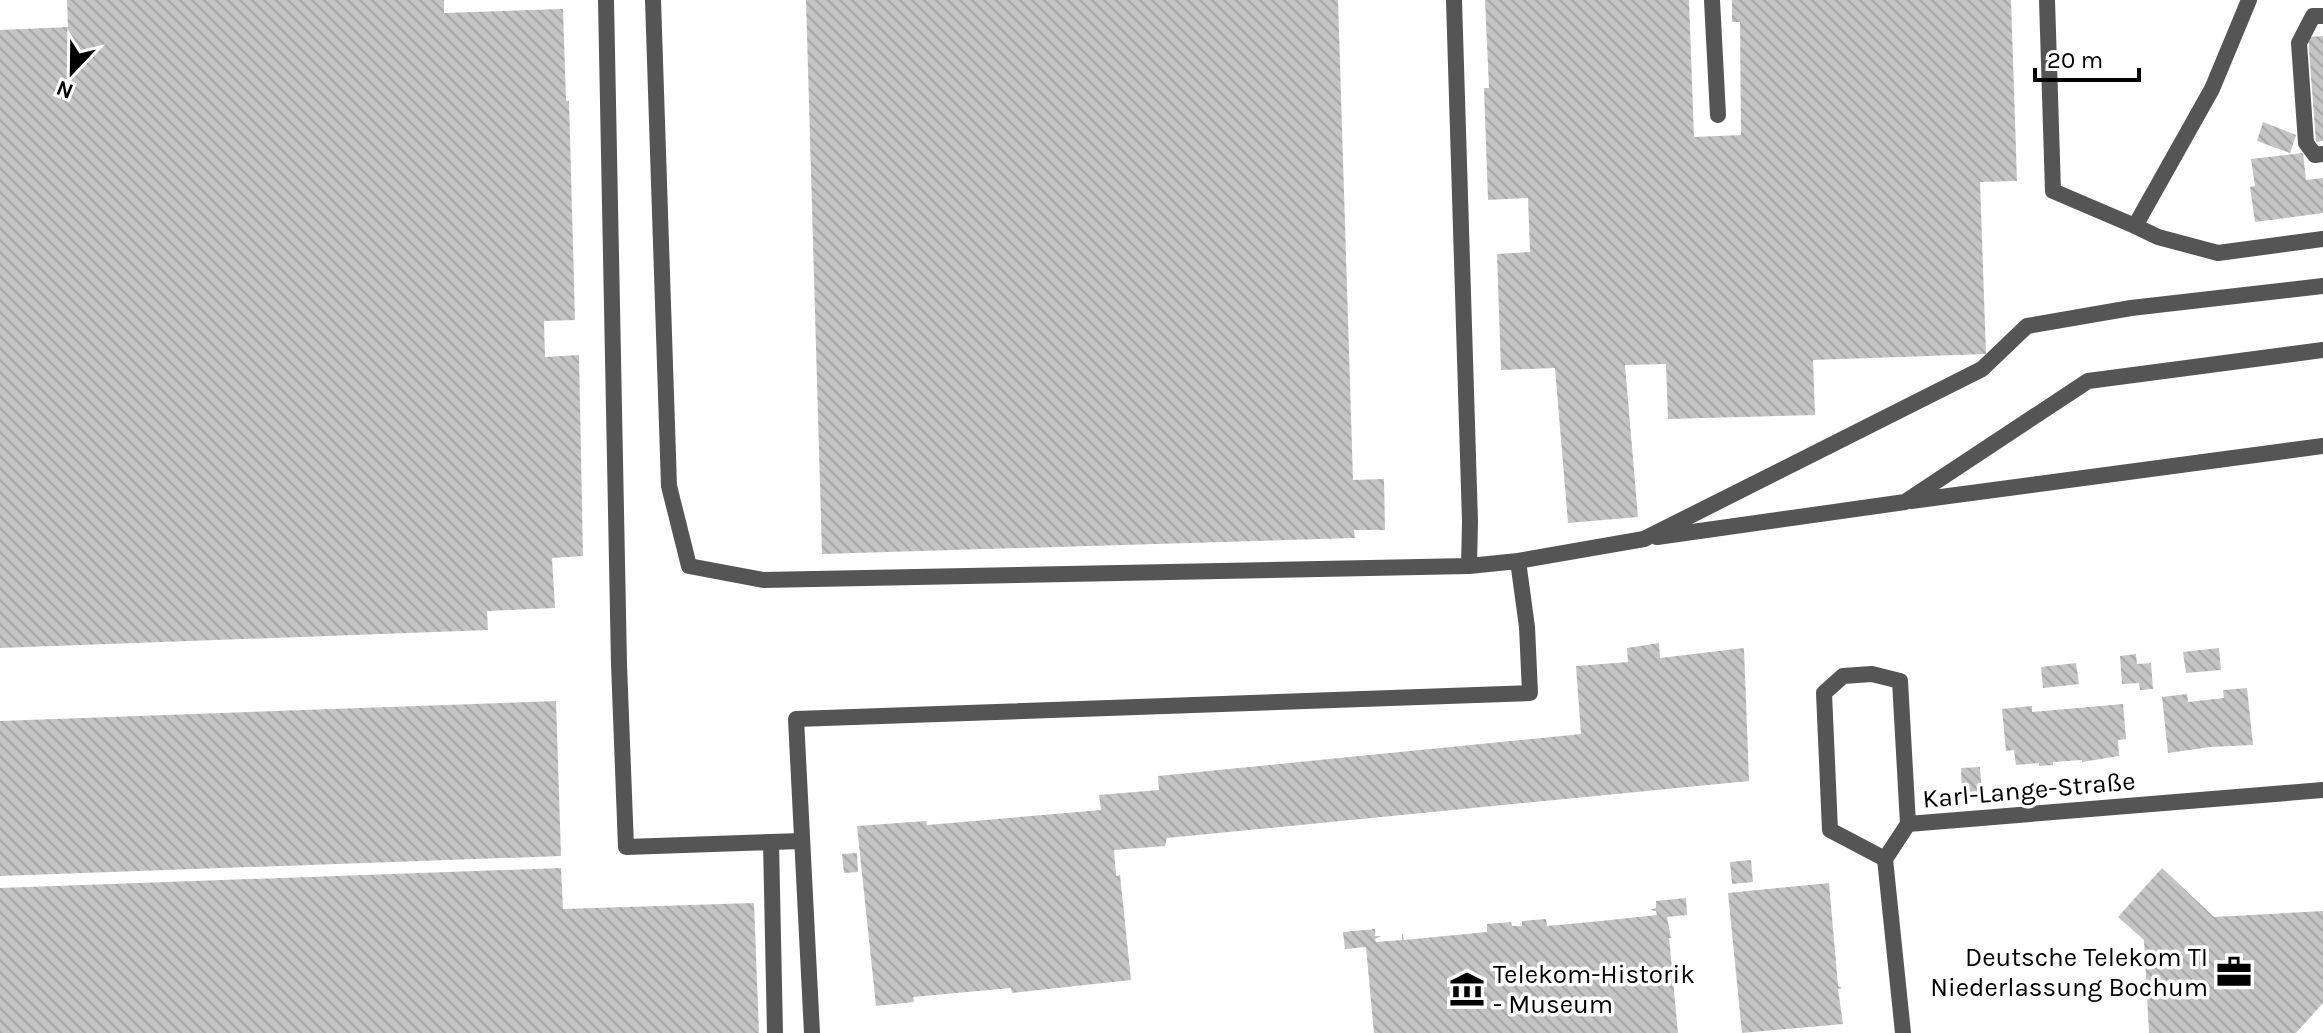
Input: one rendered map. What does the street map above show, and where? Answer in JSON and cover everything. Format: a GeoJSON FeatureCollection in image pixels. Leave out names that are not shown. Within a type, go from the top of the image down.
{"type":"FeatureCollection","features":[{"type":"Feature","properties":{"kind":"lane"},"geometry":{"type":"LineString","coordinates":[[606,0],[619,664],[626,847],[802,841]]}},
{"type":"Feature","properties":{"kind":"lane"},"geometry":{"type":"LineString","coordinates":[[653,0],[669,486],[689,566],[763,580],[1469,566],[1905,502],[2323,446]]}},
{"type":"Feature","properties":{"kind":"lane"},"geometry":{"type":"LineString","coordinates":[[1454,0],[1469,566]]}},
{"type":"Feature","properties":{"kind":"lane"},"geometry":{"type":"LineString","coordinates":[[1712,0],[1718,115]]}},
{"type":"Feature","properties":{"kind":"lane"},"geometry":{"type":"LineString","coordinates":[[2047,0],[2053,191],[2158,237],[2218,253],[2323,239]]}},
{"type":"Feature","properties":{"kind":"lane"},"geometry":{"type":"LineString","coordinates":[[2135,226],[2212,89],[2249,0]]}},
{"type":"Feature","properties":{"kind":"lane"},"geometry":{"type":"LineString","coordinates":[[2323,16],[2313,16],[2299,43],[2306,143],[2315,155],[2323,154]]}},
{"type":"Feature","properties":{"kind":"lane"},"geometry":{"type":"LineString","coordinates":[[1644,539],[1982,369],[2027,326],[2131,308],[2323,286]]}},
{"type":"Feature","properties":{"kind":"lane"},"geometry":{"type":"LineString","coordinates":[[1905,502],[2088,381],[2323,350]]}},
{"type":"Feature","properties":{"kind":"lane"},"geometry":{"type":"LineString","coordinates":[[812,1033],[796,719],[1530,693],[1527,627],[1518,561]]}},
{"type":"Feature","properties":{"kind":"lane"},"geometry":{"type":"LineString","coordinates":[[1903,1033],[1885,859],[1830,830],[1824,693],[1843,676],[1872,674],[1900,681],[1908,824]]}},
{"type":"Feature","properties":{"kind":"lane","name":"Karl-Lange-Straße"},"geometry":{"type":"LineString","coordinates":[[1885,859],[1908,824],[2323,790]]}},
{"type":"Feature","properties":{"kind":"lane"},"geometry":{"type":"LineString","coordinates":[[771,842],[775,1033]]}},
{"type":"Feature","properties":{"kind":"building"},"geometry":{"type":"Polygon","coordinates":[[[67,0],[444,0],[444,13],[563,9],[566,101],[569,101],[575,320],[544,321],[545,357],[579,355],[583,556],[552,558],[555,608],[487,611],[488,630],[0,648],[0,30],[68,27],[67,0]]]}},
{"type":"Feature","properties":{"kind":"building"},"geometry":{"type":"Polygon","coordinates":[[[806,0],[1338,0],[1353,480],[1384,479],[1385,530],[1354,530],[1355,538],[822,554],[806,0]]]}},
{"type":"Feature","properties":{"kind":"building"},"geometry":{"type":"Polygon","coordinates":[[[1485,0],[1689,0],[1694,137],[1741,135],[1740,22],[1732,22],[1732,0],[2011,0],[2017,181],[1980,182],[1986,354],[1813,360],[1815,415],[1668,419],[1666,364],[1625,365],[1638,517],[1568,523],[1555,368],[1501,370],[1497,254],[1530,252],[1528,198],[1488,200],[1484,88],[1489,88],[1485,0]]]}},
{"type":"Feature","properties":{"kind":"building"},"geometry":{"type":"Polygon","coordinates":[[[2323,36],[2323,141],[2316,142],[2308,37],[2323,36]]]}},
{"type":"Feature","properties":{"kind":"building"},"geometry":{"type":"Polygon","coordinates":[[[2263,122],[2296,135],[2290,153],[2257,141],[2263,122]]]}},
{"type":"Feature","properties":{"kind":"building"},"geometry":{"type":"Polygon","coordinates":[[[2303,153],[2306,180],[2323,178],[2323,213],[2255,222],[2250,187],[2255,186],[2251,159],[2303,153]]]}},
{"type":"Feature","properties":{"kind":"building"},"geometry":{"type":"Polygon","coordinates":[[[1659,643],[1660,658],[1744,648],[1749,781],[1167,838],[1165,846],[1114,850],[1116,876],[1120,875],[1131,980],[1012,993],[1011,988],[913,997],[914,1002],[876,1006],[857,826],[926,821],[927,825],[1101,810],[1099,795],[1159,790],[1158,776],[1581,734],[1576,666],[1628,662],[1627,648],[1659,643]]]}},
{"type":"Feature","properties":{"kind":"building"},"geometry":{"type":"Polygon","coordinates":[[[2219,648],[2221,670],[2186,673],[2183,652],[2219,648]]]}},
{"type":"Feature","properties":{"kind":"building"},"geometry":{"type":"Polygon","coordinates":[[[2136,654],[2137,664],[2151,663],[2153,689],[2140,690],[2139,683],[2122,684],[2120,656],[2136,654]]]}},
{"type":"Feature","properties":{"kind":"building"},"geometry":{"type":"Polygon","coordinates":[[[2076,663],[2079,684],[2043,688],[2041,667],[2076,663]]]}},
{"type":"Feature","properties":{"kind":"building"},"geometry":{"type":"Polygon","coordinates":[[[2247,688],[2253,745],[2168,753],[2162,697],[2187,694],[2188,702],[2224,698],[2223,690],[2247,688]]]}},
{"type":"Feature","properties":{"kind":"building"},"geometry":{"type":"Polygon","coordinates":[[[556,701],[561,856],[0,876],[0,721],[556,701]]]}},
{"type":"Feature","properties":{"kind":"building"},"geometry":{"type":"Polygon","coordinates":[[[2123,704],[2126,739],[2118,740],[2119,756],[2082,762],[2053,762],[2053,765],[2016,765],[2014,750],[2006,751],[2002,709],[2032,706],[2032,712],[2123,704]]]}},
{"type":"Feature","properties":{"kind":"building"},"geometry":{"type":"Polygon","coordinates":[[[1980,767],[1982,796],[1962,797],[1961,768],[1980,767]]]}},
{"type":"Feature","properties":{"kind":"building"},"geometry":{"type":"Polygon","coordinates":[[[857,853],[858,872],[844,873],[842,854],[857,853]]]}},
{"type":"Feature","properties":{"kind":"building"},"geometry":{"type":"Polygon","coordinates":[[[1751,860],[1753,882],[1732,884],[1730,862],[1751,860]]]}},
{"type":"Feature","properties":{"kind":"building"},"geometry":{"type":"Polygon","coordinates":[[[561,868],[563,909],[754,903],[759,1033],[0,1033],[0,888],[561,868]]]}},
{"type":"Feature","properties":{"kind":"building","name":"Deutsche Telekom TI Niederlassung Bochum"},"geometry":{"type":"Polygon","coordinates":[[[2162,868],[2214,917],[2323,911],[2323,1003],[2296,1033],[2149,1033],[2144,940],[2118,917],[2162,868]]]}},
{"type":"Feature","properties":{"kind":"building"},"geometry":{"type":"Polygon","coordinates":[[[1829,883],[1838,986],[1842,988],[1838,989],[1843,1024],[1742,1033],[1728,893],[1829,883]]]}},
{"type":"Feature","properties":{"kind":"building"},"geometry":{"type":"Polygon","coordinates":[[[1686,898],[1687,915],[1667,917],[1673,978],[1679,979],[1673,981],[1678,1033],[1374,1033],[1366,947],[1345,949],[1343,932],[1375,929],[1375,936],[1381,936],[1375,939],[1376,942],[1402,940],[1402,933],[1404,940],[1487,932],[1487,924],[1511,922],[1512,926],[1522,926],[1522,921],[1546,919],[1547,926],[1601,921],[1657,915],[1656,911],[1650,910],[1656,908],[1656,901],[1686,898]]]}},
{"type":"Feature","properties":{"kind":"place","name":"Deutsche Telekom TI Niederlassung Bochum"},"geometry":{"type":"Point","coordinates":[2234,972]}},
{"type":"Feature","properties":{"kind":"place","name":"Telekom-Historik - Museum"},"geometry":{"type":"Point","coordinates":[1467,989]}}]}
